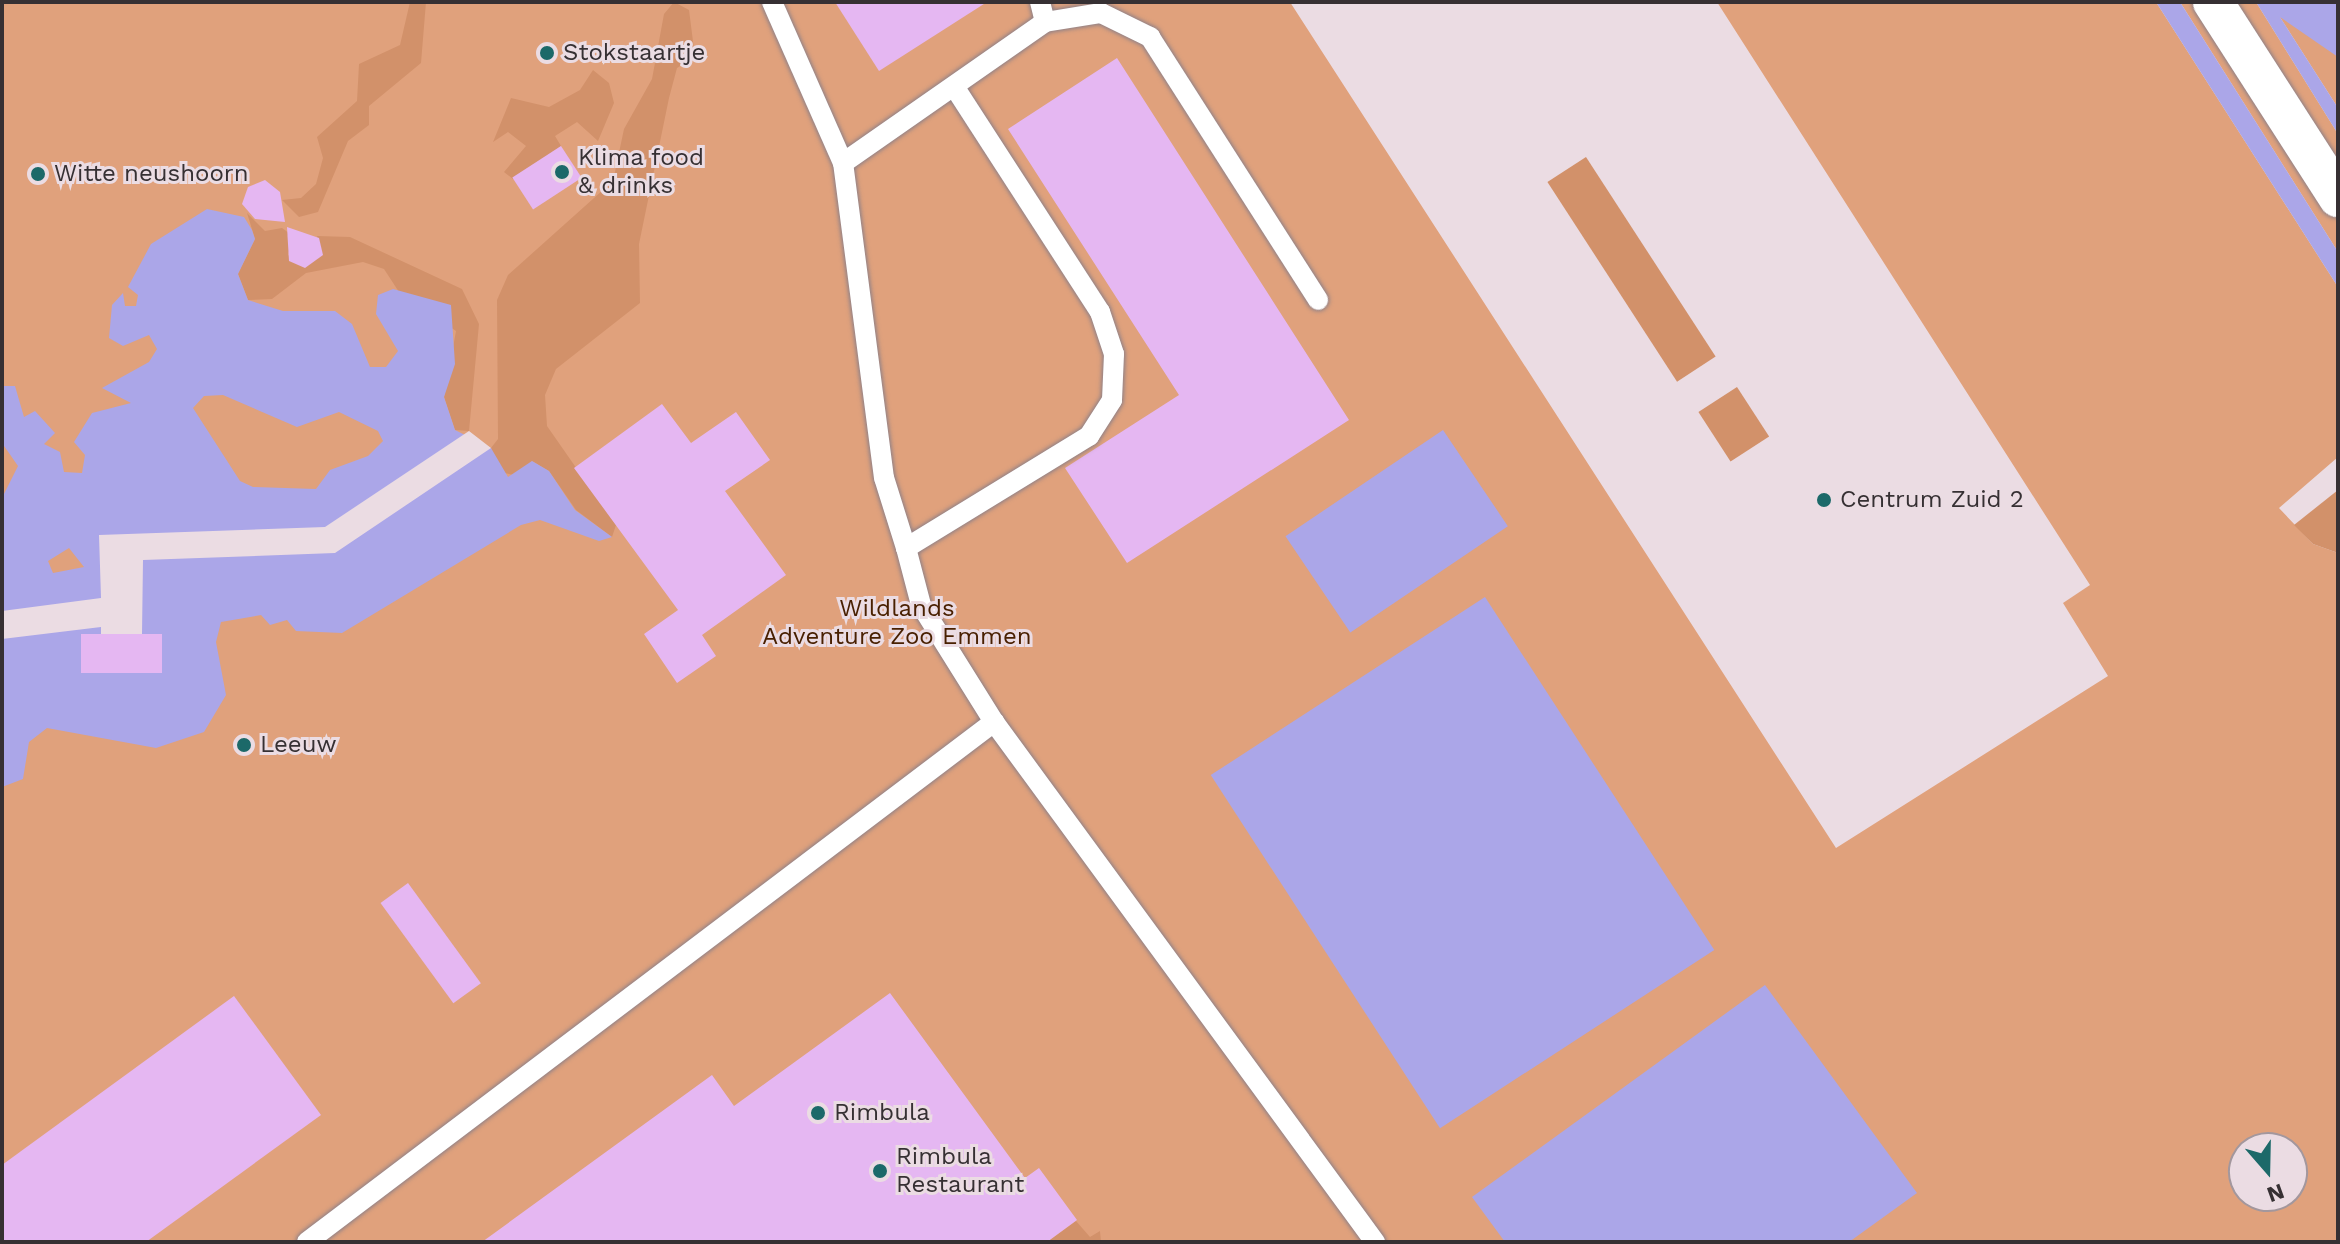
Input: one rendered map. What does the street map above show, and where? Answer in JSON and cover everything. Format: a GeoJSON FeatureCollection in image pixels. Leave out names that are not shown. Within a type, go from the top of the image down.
{"type":"FeatureCollection","features":[{"type":"Feature","properties":{"kind":"street"},"geometry":{"type":"LineString","coordinates":[[2213,2],[2338,197]]}},
{"type":"Feature","properties":{"kind":"lane"},"geometry":{"type":"LineString","coordinates":[[772,2],[843,163],[884,478],[921,605],[994,722],[1375,1242]]}},
{"type":"Feature","properties":{"kind":"lane"},"geometry":{"type":"LineString","coordinates":[[1040,2],[1045,22]]}},
{"type":"Feature","properties":{"kind":"lane"},"geometry":{"type":"LineString","coordinates":[[843,163],[956,89],[1045,22],[1101,13],[1150,37],[1318,300]]}},
{"type":"Feature","properties":{"kind":"lane"},"geometry":{"type":"LineString","coordinates":[[906,548],[1089,436],[1112,400],[1114,354],[1100,312],[956,89]]}},
{"type":"Feature","properties":{"kind":"lane"},"geometry":{"type":"LineString","coordinates":[[307,1242],[994,722]]}},
{"type":"Feature","properties":{"kind":"green space","name":"Wildlands Adventure Zoo Emmen"},"geometry":{"type":"Polygon","coordinates":[[[2,2],[1290,2],[1836,848],[2108,676],[2063,603],[2090,585],[1717,2],[2156,2],[2338,287],[2338,457],[2279,508],[2313,544],[2338,553],[2338,1242],[2,1242],[2,2]]]}},
{"type":"Feature","properties":{"kind":"green space"},"geometry":{"type":"Polygon","coordinates":[[[2180,2],[2203,2],[2338,215],[2338,252],[2180,2]]]}},
{"type":"Feature","properties":{"kind":"green space"},"geometry":{"type":"Polygon","coordinates":[[[2229,2],[2256,2],[2338,134],[2338,173],[2229,2]]]}},
{"type":"Feature","properties":{"kind":"green space"},"geometry":{"type":"Polygon","coordinates":[[[2338,2],[2338,108],[2278,14],[2338,2]]]}},
{"type":"Feature","properties":{"kind":"shaded area"},"geometry":{"type":"Polygon","coordinates":[[[410,2],[426,2],[421,63],[369,106],[369,125],[348,141],[318,212],[299,217],[282,200],[301,198],[316,184],[323,158],[317,137],[357,101],[359,64],[400,45],[410,2]]]}},
{"type":"Feature","properties":{"kind":"shaded area"},"geometry":{"type":"Polygon","coordinates":[[[674,2],[689,10],[695,57],[677,68],[669,98],[639,244],[640,303],[556,369],[545,395],[547,426],[616,525],[612,537],[576,510],[549,471],[532,461],[517,476],[501,472],[491,448],[498,439],[497,300],[508,275],[613,181],[624,129],[652,79],[664,14],[674,2]]]}},
{"type":"Feature","properties":{"kind":"shaded area"},"geometry":{"type":"Polygon","coordinates":[[[2156,2],[2180,2],[2338,252],[2338,287],[2156,2]]]}},
{"type":"Feature","properties":{"kind":"shaded area"},"geometry":{"type":"Polygon","coordinates":[[[2256,2],[2338,2],[2338,57],[2280,17],[2338,108],[2338,134],[2256,2]]]}},
{"type":"Feature","properties":{"kind":"shaded area"},"geometry":{"type":"Polygon","coordinates":[[[593,70],[609,83],[614,103],[598,141],[577,122],[555,136],[561,146],[513,179],[504,172],[526,146],[508,132],[493,142],[511,98],[549,107],[580,90],[593,70]]]}},
{"type":"Feature","properties":{"kind":"shaded area"},"geometry":{"type":"Polygon","coordinates":[[[1586,157],[1716,357],[1677,382],[1547,182],[1586,157]]]}},
{"type":"Feature","properties":{"kind":"shaded area"},"geometry":{"type":"Polygon","coordinates":[[[207,209],[244,217],[255,239],[238,274],[248,300],[283,311],[335,311],[352,324],[370,367],[386,367],[398,351],[376,314],[378,295],[393,289],[451,305],[455,364],[444,397],[455,430],[491,448],[508,477],[532,461],[549,471],[575,510],[612,537],[599,541],[540,520],[521,525],[342,633],[296,631],[287,620],[270,625],[261,615],[221,622],[216,642],[226,695],[204,732],[156,748],[47,728],[29,742],[23,779],[2,787],[2,498],[18,466],[2,443],[2,386],[15,386],[24,417],[35,411],[55,433],[44,444],[60,452],[64,472],[82,473],[85,455],[74,442],[92,413],[131,403],[102,388],[149,362],[157,349],[149,335],[123,346],[109,338],[112,305],[123,293],[125,306],[136,306],[138,295],[128,287],[151,244],[207,209]],[[223,395],[204,396],[193,408],[240,481],[253,487],[316,489],[330,470],[368,456],[383,441],[378,431],[339,412],[297,427],[223,395]],[[69,548],[48,561],[53,573],[84,567],[69,548]]]}},
{"type":"Feature","properties":{"kind":"shaded area"},"geometry":{"type":"Polygon","coordinates":[[[247,213],[265,231],[282,228],[293,236],[288,255],[305,267],[322,255],[317,236],[350,237],[462,289],[479,324],[469,431],[455,430],[444,397],[456,331],[399,292],[384,269],[363,262],[306,273],[272,299],[248,300],[238,274],[255,239],[247,213]]]}},
{"type":"Feature","properties":{"kind":"shaded area"},"geometry":{"type":"Polygon","coordinates":[[[1737,387],[1769,436],[1731,462],[1698,412],[1737,387]]]}},
{"type":"Feature","properties":{"kind":"shaded area"},"geometry":{"type":"Polygon","coordinates":[[[1443,430],[1508,526],[1350,632],[1285,536],[1443,430]]]}},
{"type":"Feature","properties":{"kind":"shaded area"},"geometry":{"type":"Polygon","coordinates":[[[2338,490],[2338,553],[2313,544],[2294,525],[2338,490]]]}},
{"type":"Feature","properties":{"kind":"shaded area"},"geometry":{"type":"Polygon","coordinates":[[[1485,597],[1714,950],[1440,1128],[1211,775],[1485,597]]]}},
{"type":"Feature","properties":{"kind":"shaded area"},"geometry":{"type":"Polygon","coordinates":[[[1765,985],[1917,1193],[1849,1242],[1505,1242],[1472,1197],[1765,985]]]}},
{"type":"Feature","properties":{"kind":"shaded area"},"geometry":{"type":"Polygon","coordinates":[[[1076,1221],[1090,1237],[1100,1231],[1101,1242],[1047,1242],[1076,1221]]]}},
{"type":"Feature","properties":{"kind":"pier"},"geometry":{"type":"Polygon","coordinates":[[[469,431],[491,448],[335,553],[143,560],[142,634],[101,635],[101,627],[2,639],[2,611],[101,598],[99,535],[325,527],[469,431]]]}},
{"type":"Feature","properties":{"kind":"building"},"geometry":{"type":"Polygon","coordinates":[[[835,2],[987,2],[879,71],[835,2]]]}},
{"type":"Feature","properties":{"kind":"building"},"geometry":{"type":"Polygon","coordinates":[[[1117,58],[1349,420],[1127,563],[1065,468],[1179,395],[1008,129],[1117,58]]]}},
{"type":"Feature","properties":{"kind":"building"},"geometry":{"type":"Polygon","coordinates":[[[561,146],[582,178],[533,209],[512,178],[561,146]]]}},
{"type":"Feature","properties":{"kind":"building"},"geometry":{"type":"Polygon","coordinates":[[[265,180],[280,192],[285,222],[255,219],[242,204],[248,187],[265,180]]]}},
{"type":"Feature","properties":{"kind":"building"},"geometry":{"type":"Polygon","coordinates":[[[287,227],[319,238],[323,255],[305,268],[289,261],[287,227]]]}},
{"type":"Feature","properties":{"kind":"building"},"geometry":{"type":"Polygon","coordinates":[[[662,404],[691,443],[736,412],[770,460],[725,491],[786,575],[702,635],[716,656],[677,683],[644,634],[678,610],[574,468],[662,404]]]}},
{"type":"Feature","properties":{"kind":"building"},"geometry":{"type":"Polygon","coordinates":[[[81,634],[162,634],[162,673],[81,673],[81,634]]]}},
{"type":"Feature","properties":{"kind":"building"},"geometry":{"type":"Polygon","coordinates":[[[408,883],[481,983],[453,1003],[380,903],[408,883]]]}},
{"type":"Feature","properties":{"kind":"building","name":"Rimbula"},"geometry":{"type":"Polygon","coordinates":[[[890,993],[1025,1178],[1039,1168],[1077,1220],[1047,1242],[482,1242],[712,1075],[734,1106],[890,993]]]}},
{"type":"Feature","properties":{"kind":"building"},"geometry":{"type":"Polygon","coordinates":[[[234,996],[321,1115],[146,1242],[2,1242],[2,1165],[234,996]]]}},
{"type":"Feature","properties":{"kind":"place","name":"Stokstaartje"},"geometry":{"type":"Point","coordinates":[547,53]}},
{"type":"Feature","properties":{"kind":"place","name":"Klima food & drinks"},"geometry":{"type":"Point","coordinates":[562,172]}},
{"type":"Feature","properties":{"kind":"place","name":"Witte neushoorn"},"geometry":{"type":"Point","coordinates":[38,174]}},
{"type":"Feature","properties":{"kind":"place","name":"Centrum Zuid 2"},"geometry":{"type":"Point","coordinates":[1824,500]}},
{"type":"Feature","properties":{"kind":"place","name":"Leeuw"},"geometry":{"type":"Point","coordinates":[244,745]}},
{"type":"Feature","properties":{"kind":"place","name":"Rimbula"},"geometry":{"type":"Point","coordinates":[818,1113]}},
{"type":"Feature","properties":{"kind":"place","name":"Rimbula Restaurant"},"geometry":{"type":"Point","coordinates":[880,1171]}}]}
